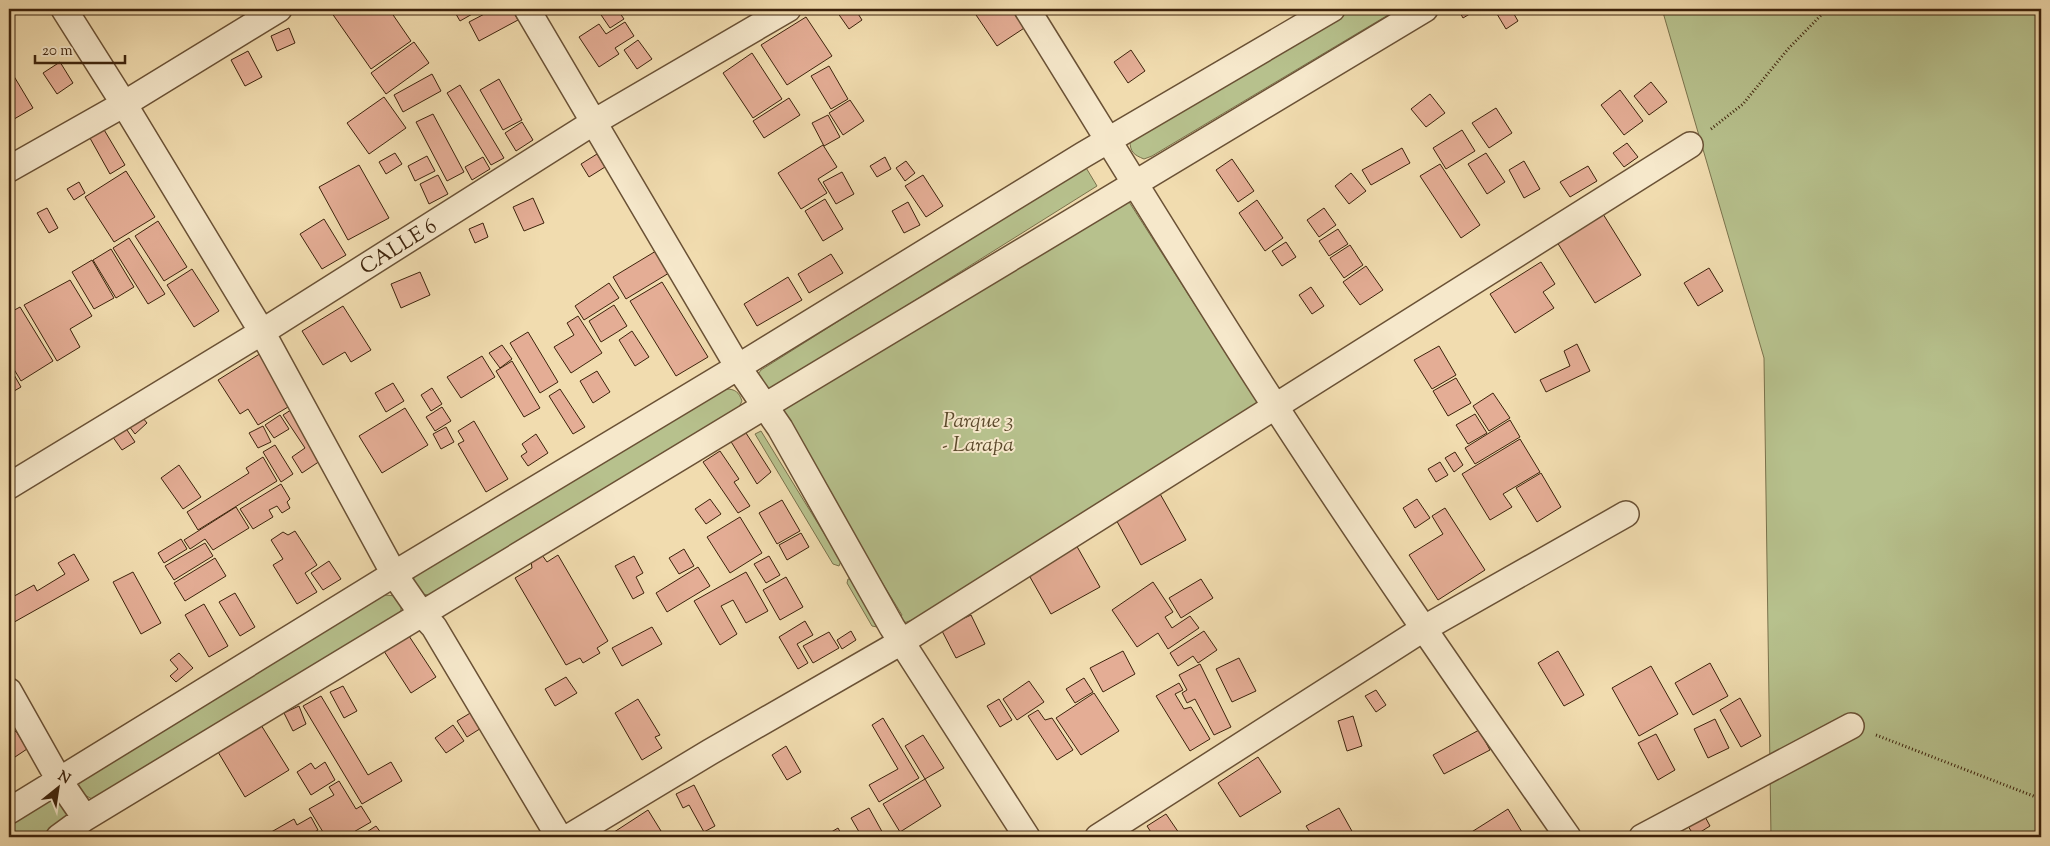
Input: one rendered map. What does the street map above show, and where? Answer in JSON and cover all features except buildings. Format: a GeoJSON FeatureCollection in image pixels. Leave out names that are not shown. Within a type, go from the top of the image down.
{"type":"FeatureCollection","features":[{"type":"Feature","properties":{"kind":"street"},"geometry":{"type":"LineString","coordinates":[[64,9],[124,104],[262,332],[394,574],[421,613],[434,627],[559,837]]}},
{"type":"Feature","properties":{"kind":"street"},"geometry":{"type":"LineString","coordinates":[[9,169],[124,104],[279,9]]}},
{"type":"Feature","properties":{"kind":"street"},"geometry":{"type":"LineString","coordinates":[[527,9],[738,367],[780,428],[892,627],[903,641],[1027,837]]}},
{"type":"Feature","properties":{"kind":"street","name":"CALLE 6"},"geometry":{"type":"LineString","coordinates":[[9,486],[262,332],[594,122],[788,9]]}},
{"type":"Feature","properties":{"kind":"street"},"geometry":{"type":"LineString","coordinates":[[1027,9],[1134,185],[1276,407],[1423,629],[1568,837]]}},
{"type":"Feature","properties":{"kind":"street"},"geometry":{"type":"LineString","coordinates":[[9,811],[394,574],[1108,141],[1332,9]]}},
{"type":"Feature","properties":{"kind":"street"},"geometry":{"type":"LineString","coordinates":[[59,837],[85,818],[421,613],[1425,9]]}},
{"type":"Feature","properties":{"kind":"street"},"geometry":{"type":"LineString","coordinates":[[569,837],[710,752],[903,641],[1690,145]]}},
{"type":"Feature","properties":{"kind":"street"},"geometry":{"type":"LineString","coordinates":[[1098,837],[1423,629],[1626,514]]}},
{"type":"Feature","properties":{"kind":"street"},"geometry":{"type":"LineString","coordinates":[[9,691],[59,780],[85,818]]}},
{"type":"Feature","properties":{"kind":"street"},"geometry":{"type":"LineString","coordinates":[[1642,837],[1851,726]]}},
{"type":"Feature","properties":{"kind":"path"},"geometry":{"type":"LineString","coordinates":[[1690,145],[1743,104],[1788,49],[1827,9]]}},
{"type":"Feature","properties":{"kind":"path"},"geometry":{"type":"LineString","coordinates":[[1851,726],[2041,799]]}},
{"type":"Feature","properties":{"kind":"green space"},"geometry":{"type":"Polygon","coordinates":[[[1347,9],[1398,9],[1152,156],[1144,159],[1132,150],[1130,141],[1137,134],[1347,9]]]}},
{"type":"Feature","properties":{"kind":"green space"},"geometry":{"type":"Polygon","coordinates":[[[1662,9],[2041,9],[2041,837],[1771,837],[1764,358],[1662,9]]]}},
{"type":"Feature","properties":{"kind":"green space"},"geometry":{"type":"Polygon","coordinates":[[[1085,166],[1097,186],[772,390],[765,390],[756,377],[761,370],[1085,166]]]}},
{"type":"Feature","properties":{"kind":"green space","name":"Parque 3 - Larapa"},"geometry":{"type":"Polygon","coordinates":[[[1124,194],[1259,405],[918,618],[892,627],[902,615],[774,406],[1124,194]]]}},
{"type":"Feature","properties":{"kind":"green space"},"geometry":{"type":"Polygon","coordinates":[[[726,389],[734,390],[740,395],[742,401],[738,409],[429,595],[421,594],[413,585],[414,577],[419,571],[726,389]]]}},
{"type":"Feature","properties":{"kind":"green space"},"geometry":{"type":"Polygon","coordinates":[[[761,431],[841,561],[839,566],[833,564],[755,434],[761,431]]]}},
{"type":"Feature","properties":{"kind":"green space"},"geometry":{"type":"Polygon","coordinates":[[[848,579],[853,579],[879,623],[877,627],[872,626],[847,583],[848,579]]]}},
{"type":"Feature","properties":{"kind":"green space"},"geometry":{"type":"Polygon","coordinates":[[[385,595],[397,596],[401,602],[401,610],[396,619],[99,799],[92,799],[81,793],[78,788],[81,776],[385,595]]]}},
{"type":"Feature","properties":{"kind":"green space"},"geometry":{"type":"Polygon","coordinates":[[[51,797],[59,798],[70,814],[64,823],[51,834],[44,836],[9,837],[9,822],[51,797]]]}}]}
